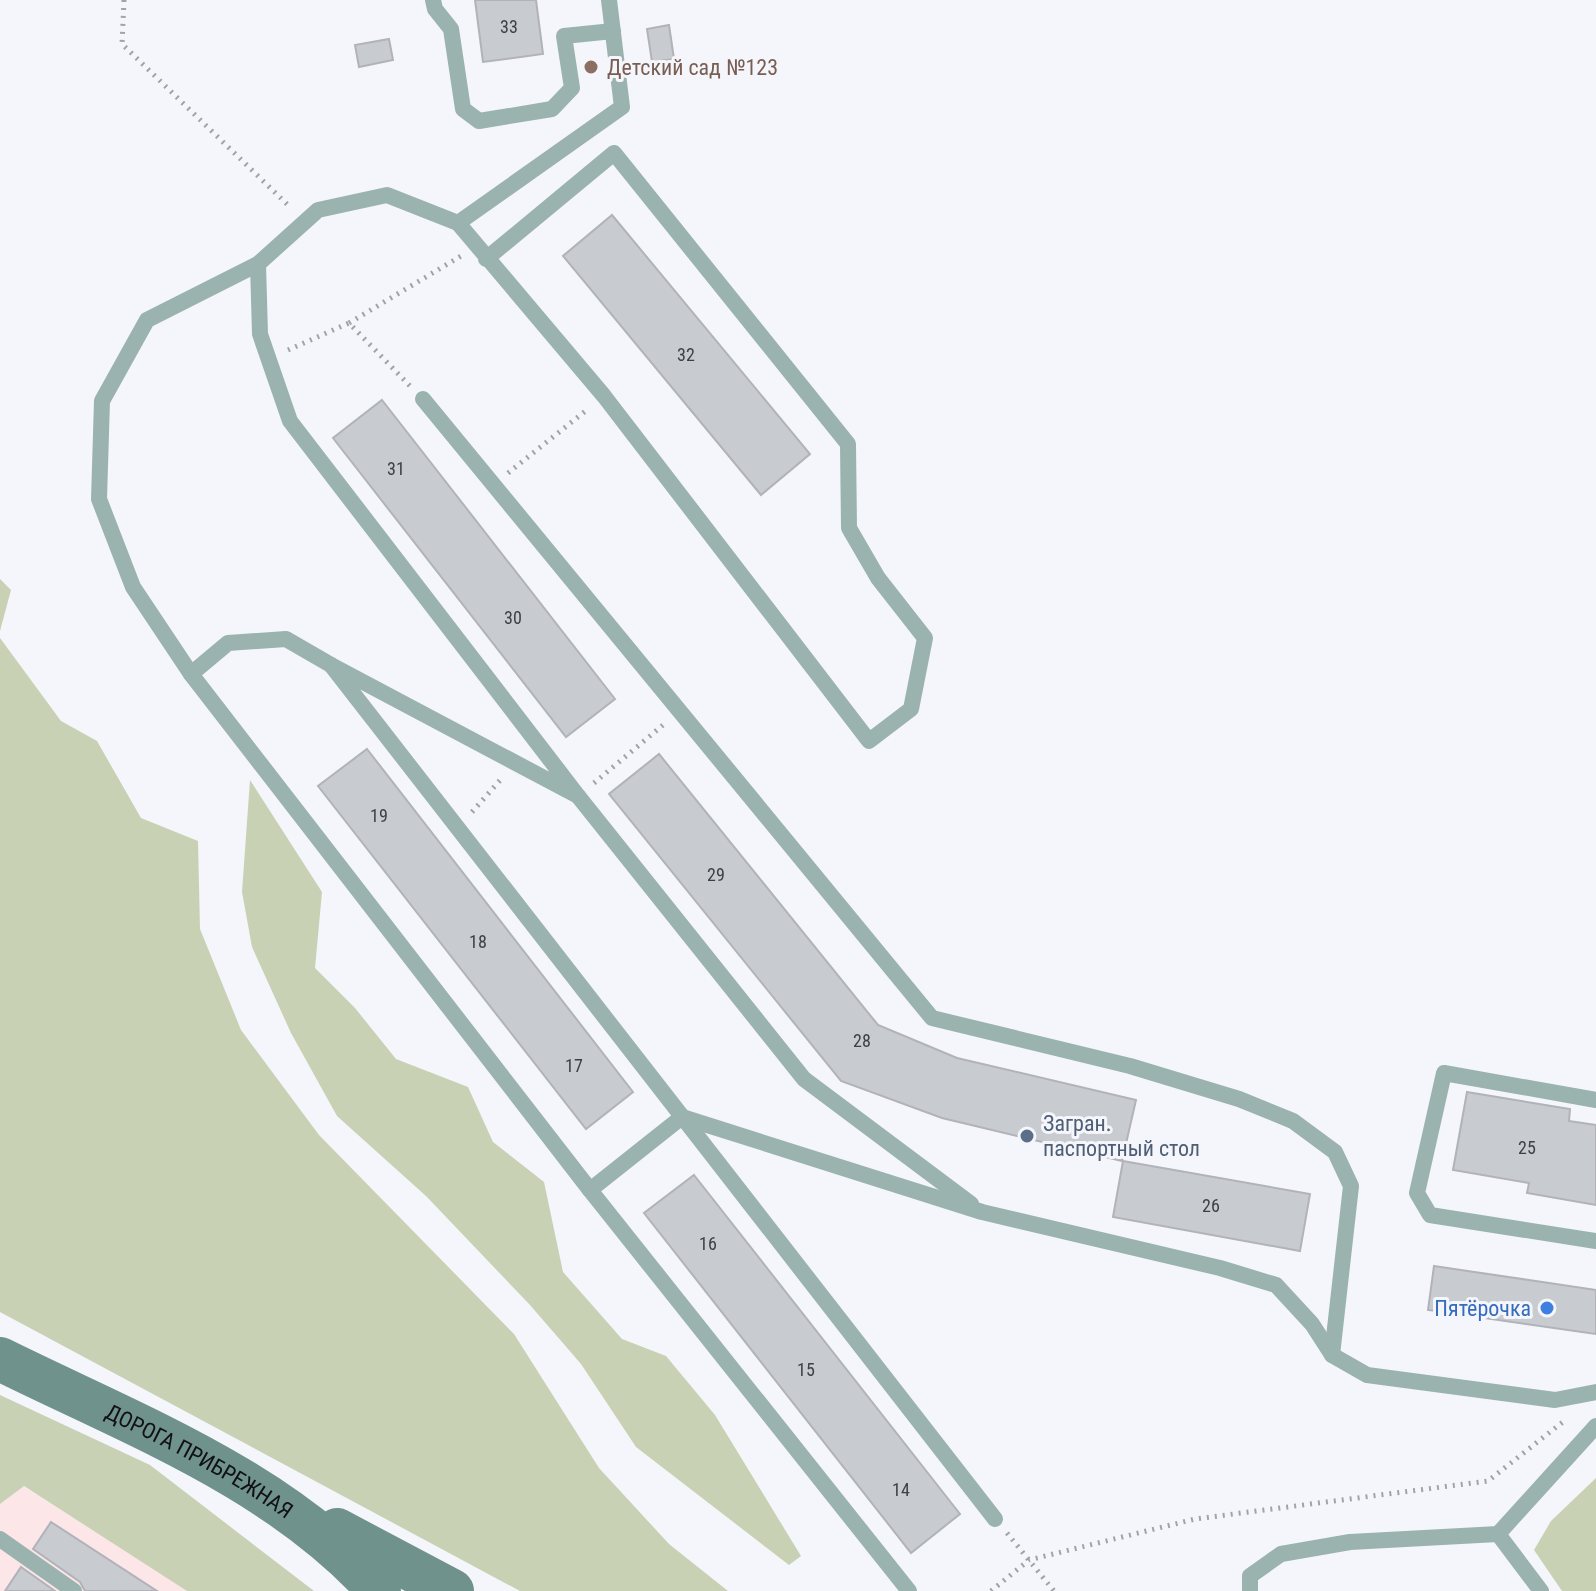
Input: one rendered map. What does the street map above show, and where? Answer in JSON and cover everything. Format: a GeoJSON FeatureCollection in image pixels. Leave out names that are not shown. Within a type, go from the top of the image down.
{"type":"FeatureCollection","features":[{"type":"Feature","properties":{"kind":"main road","name":"ДОРОГА ПРИБРЕЖНАЯ"},"geometry":{"type":"LineString","coordinates":[[0,1359],[240,1478],[302,1520],[379,1591]]}},
{"type":"Feature","properties":{"kind":"main road"},"geometry":{"type":"LineString","coordinates":[[240,1478],[452,1591]]}},
{"type":"Feature","properties":{"kind":"lane"},"geometry":{"type":"LineString","coordinates":[[433,0],[435,9],[451,29],[463,109],[479,121],[552,109],[572,88],[564,36],[613,31]]}},
{"type":"Feature","properties":{"kind":"lane"},"geometry":{"type":"LineString","coordinates":[[458,223],[622,107],[609,0]]}},
{"type":"Feature","properties":{"kind":"lane"},"geometry":{"type":"LineString","coordinates":[[481,252],[614,153],[848,444],[849,528],[878,578],[925,638],[911,709],[869,741],[604,396],[481,252],[458,223],[387,195],[318,210],[258,264],[147,320],[102,401],[99,499],[133,587],[191,674],[590,1190],[909,1591]]}},
{"type":"Feature","properties":{"kind":"lane"},"geometry":{"type":"LineString","coordinates":[[258,264],[260,334],[290,421],[578,796],[804,1079],[982,1212]]}},
{"type":"Feature","properties":{"kind":"lane"},"geometry":{"type":"LineString","coordinates":[[423,399],[932,1018],[1130,1066],[1239,1099],[1293,1121],[1335,1152],[1351,1186],[1332,1355]]}},
{"type":"Feature","properties":{"kind":"lane"},"geometry":{"type":"LineString","coordinates":[[191,674],[228,643],[286,639],[578,796]]}},
{"type":"Feature","properties":{"kind":"lane"},"geometry":{"type":"LineString","coordinates":[[331,665],[995,1519]]}},
{"type":"Feature","properties":{"kind":"lane"},"geometry":{"type":"LineString","coordinates":[[1596,1100],[1444,1073],[1417,1193],[1430,1215],[1596,1241]]}},
{"type":"Feature","properties":{"kind":"lane"},"geometry":{"type":"LineString","coordinates":[[590,1190],[682,1117]]}},
{"type":"Feature","properties":{"kind":"lane"},"geometry":{"type":"LineString","coordinates":[[682,1117],[982,1212],[1220,1268],[1276,1285],[1312,1324],[1332,1355],[1367,1375],[1555,1400],[1596,1392]]}},
{"type":"Feature","properties":{"kind":"lane"},"geometry":{"type":"LineString","coordinates":[[1250,1591],[1250,1576],[1281,1554],[1350,1542],[1498,1534],[1596,1426]]}},
{"type":"Feature","properties":{"kind":"lane"},"geometry":{"type":"LineString","coordinates":[[1498,1534],[1541,1591]]}},
{"type":"Feature","properties":{"kind":"lane"},"geometry":{"type":"LineString","coordinates":[[0,1539],[74,1591]]}},
{"type":"Feature","properties":{"kind":"path"},"geometry":{"type":"LineString","coordinates":[[124,0],[122,44],[305,222]]}},
{"type":"Feature","properties":{"kind":"path"},"geometry":{"type":"LineString","coordinates":[[269,359],[349,323],[481,252]]}},
{"type":"Feature","properties":{"kind":"path"},"geometry":{"type":"LineString","coordinates":[[349,323],[423,399]]}},
{"type":"Feature","properties":{"kind":"path"},"geometry":{"type":"LineString","coordinates":[[531,454],[567,425]]}},
{"type":"Feature","properties":{"kind":"path"},"geometry":{"type":"LineString","coordinates":[[578,796],[679,711]]}},
{"type":"Feature","properties":{"kind":"path"},"geometry":{"type":"LineString","coordinates":[[458,828],[515,763]]}},
{"type":"Feature","properties":{"kind":"path"},"geometry":{"type":"LineString","coordinates":[[991,1591],[1029,1560],[1195,1519],[1488,1481],[1572,1415]]}},
{"type":"Feature","properties":{"kind":"path"},"geometry":{"type":"LineString","coordinates":[[995,1519],[1054,1591]]}},
{"type":"Feature","properties":{"kind":"shaded area"},"geometry":{"type":"Polygon","coordinates":[[[23,1486],[189,1591],[0,1591],[0,1504],[23,1486]]]}},
{"type":"Feature","properties":{"kind":"green space"},"geometry":{"type":"Polygon","coordinates":[[[0,579],[11,590],[0,631],[0,579]]]}},
{"type":"Feature","properties":{"kind":"green space"},"geometry":{"type":"Polygon","coordinates":[[[0,638],[61,721],[97,741],[141,818],[198,841],[200,929],[241,1030],[319,1135],[514,1334],[599,1468],[669,1544],[728,1591],[520,1591],[0,1312],[0,638]]]}},
{"type":"Feature","properties":{"kind":"green space"},"geometry":{"type":"Polygon","coordinates":[[[250,780],[322,892],[315,968],[355,1008],[396,1059],[468,1087],[493,1142],[544,1182],[563,1272],[622,1339],[666,1356],[715,1415],[801,1556],[789,1565],[636,1447],[581,1364],[530,1305],[426,1196],[337,1116],[291,1033],[252,947],[242,892],[250,780]]]}},
{"type":"Feature","properties":{"kind":"green space"},"geometry":{"type":"Polygon","coordinates":[[[0,1395],[150,1465],[314,1591],[187,1591],[24,1486],[0,1504],[0,1395]]]}},
{"type":"Feature","properties":{"kind":"green space"},"geometry":{"type":"Polygon","coordinates":[[[1596,1478],[1596,1591],[1562,1591],[1534,1550],[1551,1521],[1596,1478]]]}},
{"type":"Feature","properties":{"kind":"building"},"geometry":{"type":"Polygon","coordinates":[[[475,0],[536,0],[543,54],[483,62],[475,0]]]}},
{"type":"Feature","properties":{"kind":"building"},"geometry":{"type":"Polygon","coordinates":[[[669,25],[674,59],[652,62],[647,29],[669,25]]]}},
{"type":"Feature","properties":{"kind":"building"},"geometry":{"type":"Polygon","coordinates":[[[389,39],[393,60],[359,67],[355,45],[389,39]]]}},
{"type":"Feature","properties":{"kind":"building"},"geometry":{"type":"Polygon","coordinates":[[[612,215],[810,454],[761,495],[563,256],[612,215]]]}},
{"type":"Feature","properties":{"kind":"building"},"geometry":{"type":"Polygon","coordinates":[[[382,400],[615,699],[566,737],[333,438],[382,400]]]}},
{"type":"Feature","properties":{"kind":"building"},"geometry":{"type":"Polygon","coordinates":[[[367,749],[633,1092],[586,1129],[318,786],[367,749]]]}},
{"type":"Feature","properties":{"kind":"building"},"geometry":{"type":"Polygon","coordinates":[[[659,754],[878,1025],[957,1058],[1136,1100],[1122,1161],[942,1118],[841,1081],[609,794],[659,754]]]}},
{"type":"Feature","properties":{"kind":"building"},"geometry":{"type":"Polygon","coordinates":[[[1467,1092],[1570,1109],[1569,1121],[1596,1125],[1596,1205],[1527,1193],[1529,1183],[1453,1170],[1467,1092]]]}},
{"type":"Feature","properties":{"kind":"building"},"geometry":{"type":"Polygon","coordinates":[[[1123,1161],[1310,1194],[1300,1251],[1113,1217],[1123,1161]]]}},
{"type":"Feature","properties":{"kind":"building"},"geometry":{"type":"Polygon","coordinates":[[[694,1175],[960,1514],[911,1553],[644,1213],[694,1175]]]}},
{"type":"Feature","properties":{"kind":"building"},"geometry":{"type":"Polygon","coordinates":[[[1434,1266],[1596,1290],[1596,1334],[1428,1310],[1434,1266]]]}},
{"type":"Feature","properties":{"kind":"building"},"geometry":{"type":"Polygon","coordinates":[[[51,1522],[157,1591],[85,1591],[80,1582],[33,1549],[51,1522]]]}},
{"type":"Feature","properties":{"kind":"building"},"geometry":{"type":"Polygon","coordinates":[[[21,1567],[55,1591],[5,1591],[21,1567]]]}},
{"type":"Feature","properties":{"kind":"place","name":"Детский сад №123"},"geometry":{"type":"Point","coordinates":[591,67]}},
{"type":"Feature","properties":{"kind":"place","name":"Загран. паспортный стол"},"geometry":{"type":"Point","coordinates":[1027,1136]}},
{"type":"Feature","properties":{"kind":"place","name":"Пятёрочка"},"geometry":{"type":"Point","coordinates":[1547,1308]}}]}
